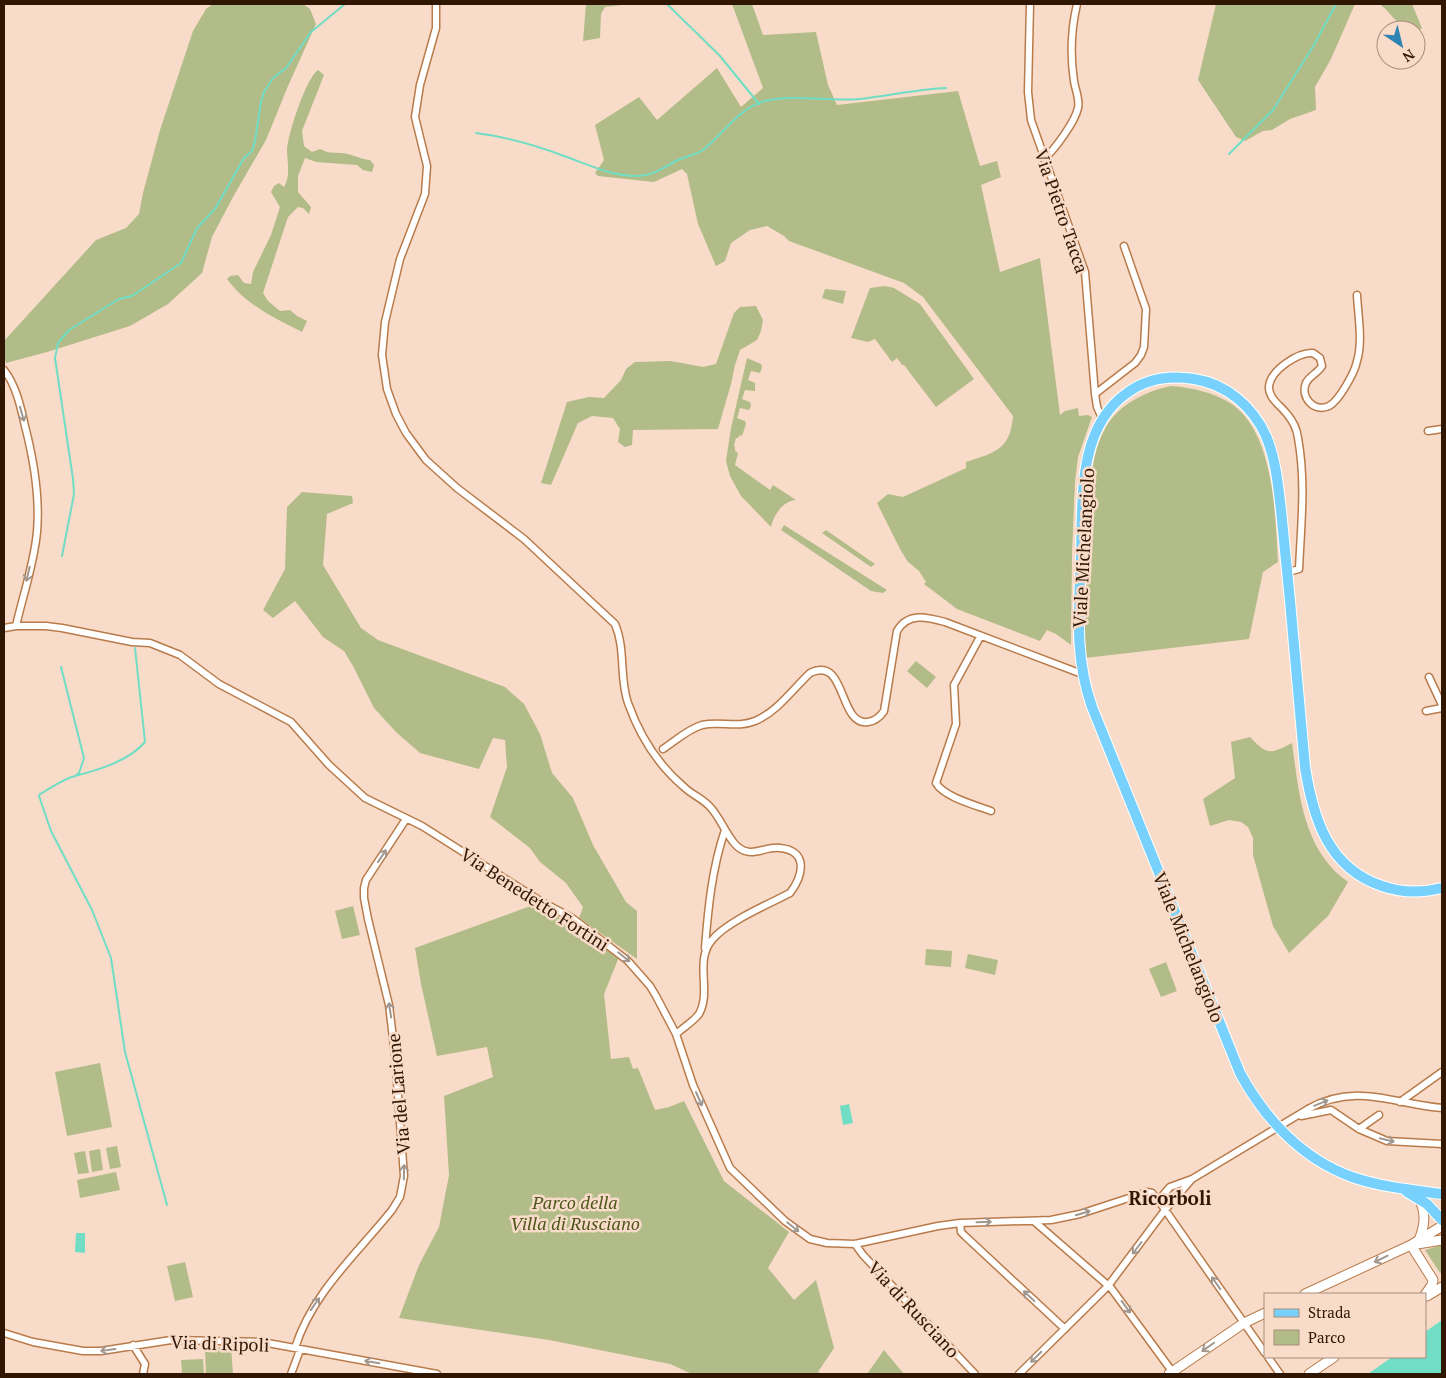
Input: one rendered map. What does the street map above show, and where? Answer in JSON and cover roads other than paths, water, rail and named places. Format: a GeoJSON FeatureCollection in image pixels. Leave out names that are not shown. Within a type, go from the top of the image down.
{"type":"FeatureCollection","features":[{"type":"Feature","properties":{"kind":"main road","name":"Viale Michelangiolo"},"geometry":{"type":"LineString","coordinates":[[1399,1188],[1362,1180],[1335,1170],[1300,1147],[1279,1128],[1262,1108],[1240,1073],[1092,707],[1082,674],[1078,633],[1084,477],[1090,451],[1102,418],[1117,400],[1129,391],[1148,381],[1163,378],[1177,377],[1198,380],[1223,389],[1235,396],[1258,421],[1275,461],[1288,572],[1305,767],[1312,802],[1327,840],[1344,864],[1370,881],[1389,888],[1407,892],[1442,888]]}},
{"type":"Feature","properties":{"kind":"main road"},"geometry":{"type":"LineString","coordinates":[[1399,1188],[1442,1194]]}},
{"type":"Feature","properties":{"kind":"main road"},"geometry":{"type":"LineString","coordinates":[[1399,1188],[1430,1207],[1442,1220]]}},
{"type":"Feature","properties":{"kind":"street"},"geometry":{"type":"LineString","coordinates":[[436,4],[436,28],[420,85],[415,117],[427,166],[425,194],[400,259],[385,322],[382,355],[387,389],[396,414],[406,433],[426,460],[457,488],[524,539],[615,624],[621,637],[626,699],[647,743],[664,768],[684,788],[711,807],[734,844],[745,851],[756,852],[778,847],[790,850],[799,858],[802,871],[798,883],[790,893],[721,930],[710,941],[704,955]]}},
{"type":"Feature","properties":{"kind":"street","name":"Via Pietro Tacca"},"geometry":{"type":"LineString","coordinates":[[1030,4],[1029,112],[1085,272],[1095,394],[1097,408],[1102,418]]}},
{"type":"Feature","properties":{"kind":"street"},"geometry":{"type":"LineString","coordinates":[[1044,159],[1054,150],[1070,125],[1078,107],[1071,49],[1071,29],[1077,4]]}},
{"type":"Feature","properties":{"kind":"street"},"geometry":{"type":"LineString","coordinates":[[1095,394],[1135,363],[1144,347],[1146,310],[1124,246]]}},
{"type":"Feature","properties":{"kind":"street"},"geometry":{"type":"LineString","coordinates":[[1288,572],[1299,569],[1303,477],[1297,432],[1288,415],[1271,396],[1269,384],[1273,376],[1299,355],[1313,353],[1320,358],[1322,366],[1307,381],[1305,387],[1306,396],[1311,404],[1318,408],[1327,407],[1332,404],[1353,371],[1357,361],[1359,334],[1358,295]]}},
{"type":"Feature","properties":{"kind":"street"},"geometry":{"type":"LineString","coordinates":[[4,370],[15,390],[23,417],[31,449],[38,493],[37,534],[16,626]]}},
{"type":"Feature","properties":{"kind":"street"},"geometry":{"type":"LineString","coordinates":[[1428,431],[1442,429]]}},
{"type":"Feature","properties":{"kind":"street"},"geometry":{"type":"LineString","coordinates":[[663,750],[693,729],[701,726],[743,724],[759,719],[769,713],[815,670],[822,670],[835,678],[855,718],[862,722],[875,720],[884,711],[895,639],[900,626],[919,616],[980,636],[1082,674]]}},
{"type":"Feature","properties":{"kind":"street","name":"Via Benedetto Fortini"},"geometry":{"type":"LineString","coordinates":[[4,628],[46,626],[132,642],[150,643],[180,655],[219,684],[291,722],[329,765],[365,798],[422,826],[542,902],[572,918],[628,961],[650,986],[676,1034],[692,1085],[730,1168],[800,1233],[810,1239],[822,1242],[855,1244],[919,1229],[960,1223],[1035,1222],[1080,1214],[1147,1192],[1152,1193],[1163,1207]]}},
{"type":"Feature","properties":{"kind":"street"},"geometry":{"type":"LineString","coordinates":[[980,636],[954,686],[956,724],[936,783],[946,793],[991,811]]}},
{"type":"Feature","properties":{"kind":"street"},"geometry":{"type":"LineString","coordinates":[[1426,711],[1442,707],[1429,677]]}},
{"type":"Feature","properties":{"kind":"street","name":"Via del Larione"},"geometry":{"type":"LineString","coordinates":[[291,1374],[302,1327],[315,1303],[392,1210],[402,1192],[404,1176],[403,1151],[393,1029],[364,894],[366,880],[406,819]]}},
{"type":"Feature","properties":{"kind":"street"},"geometry":{"type":"LineString","coordinates":[[676,1034],[698,1016],[702,1005],[704,993],[704,955],[710,898],[720,843],[725,830]]}},
{"type":"Feature","properties":{"kind":"street"},"geometry":{"type":"LineString","coordinates":[[1400,1102],[1442,1072]]}},
{"type":"Feature","properties":{"kind":"street"},"geometry":{"type":"LineString","coordinates":[[1264,1352],[1163,1207],[1163,1195],[1169,1188],[1192,1179],[1279,1128],[1312,1106],[1326,1101],[1354,1095],[1372,1096],[1442,1108]]}},
{"type":"Feature","properties":{"kind":"street"},"geometry":{"type":"LineString","coordinates":[[1295,1117],[1331,1110],[1359,1129],[1387,1141],[1442,1144]]}},
{"type":"Feature","properties":{"kind":"street"},"geometry":{"type":"LineString","coordinates":[[1359,1129],[1379,1115]]}},
{"type":"Feature","properties":{"kind":"street"},"geometry":{"type":"LineString","coordinates":[[1019,1374],[1108,1286],[1163,1207],[1192,1179]]}},
{"type":"Feature","properties":{"kind":"street"},"geometry":{"type":"LineString","coordinates":[[1415,1242],[1424,1227],[1425,1216],[1420,1200]]}},
{"type":"Feature","properties":{"kind":"street"},"geometry":{"type":"LineString","coordinates":[[1035,1222],[1108,1286],[1172,1373],[1244,1323],[1264,1313]]}},
{"type":"Feature","properties":{"kind":"street"},"geometry":{"type":"LineString","coordinates":[[960,1223],[961,1232],[965,1236],[1065,1328]]}},
{"type":"Feature","properties":{"kind":"street"},"geometry":{"type":"LineString","coordinates":[[1307,1293],[1415,1242],[1442,1226]]}},
{"type":"Feature","properties":{"kind":"street"},"geometry":{"type":"LineString","coordinates":[[1415,1242],[1442,1240]]}},
{"type":"Feature","properties":{"kind":"street"},"geometry":{"type":"LineString","coordinates":[[1415,1242],[1433,1280],[1426,1294]]}},
{"type":"Feature","properties":{"kind":"street","name":"Via di Rusciano"},"geometry":{"type":"LineString","coordinates":[[855,1244],[974,1374]]}},
{"type":"Feature","properties":{"kind":"street"},"geometry":{"type":"LineString","coordinates":[[1426,1295],[1442,1287]]}},
{"type":"Feature","properties":{"kind":"street","name":"Via di Ripoli"},"geometry":{"type":"LineString","coordinates":[[4,1333],[33,1342],[83,1351],[101,1351],[171,1340],[262,1342],[414,1372],[437,1374]]}},
{"type":"Feature","properties":{"kind":"street"},"geometry":{"type":"LineString","coordinates":[[133,1345],[144,1364],[143,1374]]}},
{"type":"Feature","properties":{"kind":"street"},"geometry":{"type":"LineString","coordinates":[[1269,1358],[1280,1374]]}},
{"type":"Feature","properties":{"kind":"street"},"geometry":{"type":"LineString","coordinates":[[1309,1374],[1333,1358]]}},
{"type":"Feature","properties":{"kind":"water"},"geometry":{"type":"Polygon","coordinates":[[[849,1104],[853,1123],[843,1125],[840,1106],[849,1104]]]}},
{"type":"Feature","properties":{"kind":"water"},"geometry":{"type":"Polygon","coordinates":[[[76,1233],[85,1233],[85,1253],[75,1252],[76,1233]]]}},
{"type":"Feature","properties":{"kind":"water"},"geometry":{"type":"Polygon","coordinates":[[[1442,1320],[1442,1374],[1368,1374],[1391,1358],[1426,1358],[1426,1331],[1442,1320]]]}},
{"type":"Feature","properties":{"kind":"waterway"},"geometry":{"type":"LineString","coordinates":[[62,556],[74,494],[55,358],[58,343],[69,330],[119,299],[132,296],[181,263],[197,228],[215,209],[244,158],[252,151],[264,92],[273,78],[286,68],[311,32],[345,4]]}},
{"type":"Feature","properties":{"kind":"waterway"},"geometry":{"type":"LineString","coordinates":[[667,4],[720,56],[759,104]]}},
{"type":"Feature","properties":{"kind":"waterway"},"geometry":{"type":"LineString","coordinates":[[1229,154],[1273,110],[1314,45],[1336,4]]}},
{"type":"Feature","properties":{"kind":"waterway"},"geometry":{"type":"LineString","coordinates":[[476,133],[532,145],[608,172],[642,176],[700,152],[739,115],[756,104],[765,101],[788,98],[860,99],[946,88]]}},
{"type":"Feature","properties":{"kind":"waterway"},"geometry":{"type":"LineString","coordinates":[[135,648],[145,742],[122,760],[66,779],[39,796],[51,831],[92,910],[111,958],[125,1052],[167,1205]]}},
{"type":"Feature","properties":{"kind":"waterway"},"geometry":{"type":"LineString","coordinates":[[61,667],[84,758],[79,773],[75,776]]}},
{"type":"Feature","properties":{"kind":"district","name":"Ricorboli"},"geometry":{"type":"Point","coordinates":[1170,1197]}},
{"type":"Feature","properties":{"kind":"park label","name":"Parco della Villa di Rusciano"},"geometry":{"type":"Point","coordinates":[575,1212]}}]}
